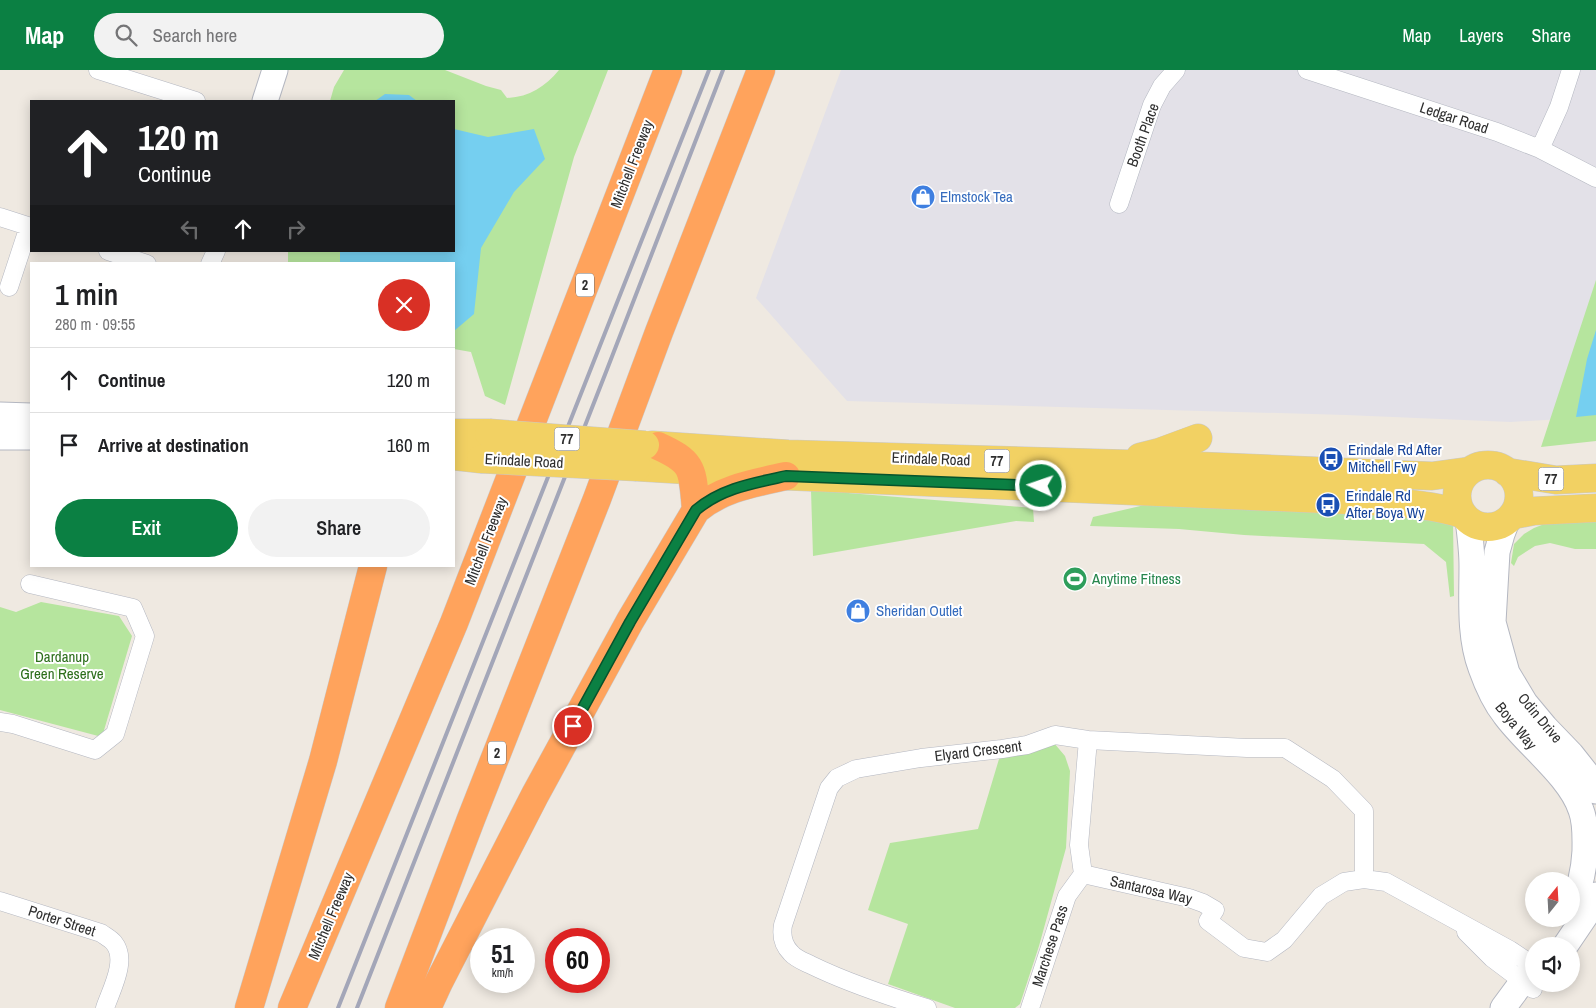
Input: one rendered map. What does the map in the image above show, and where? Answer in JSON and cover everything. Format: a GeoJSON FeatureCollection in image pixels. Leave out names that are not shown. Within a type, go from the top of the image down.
{"type":"FeatureCollection","features":[{"type":"Feature","properties":{"kind":"highway","name":"Mitchell Freeway"},"geometry":{"type":"LineString","coordinates":[[292,1008],[454,623],[668,70]]}},
{"type":"Feature","properties":{"kind":"highway","name":"2"},"geometry":{"type":"LineString","coordinates":[[399,1008],[470,819],[597,499],[659,332],[761,70]]}},
{"type":"Feature","properties":{"kind":"highway"},"geometry":{"type":"LineString","coordinates":[[691,471],[696,510]]}},
{"type":"Feature","properties":{"kind":"highway"},"geometry":{"type":"LineString","coordinates":[[427,1008],[535,795],[630,622],[696,510],[713,498],[730,490],[786,476]]}},
{"type":"Feature","properties":{"kind":"highway"},"geometry":{"type":"LineString","coordinates":[[248,1008],[323,760],[373,567]]}},
{"type":"Feature","properties":{"kind":"main road"},"geometry":{"type":"LineString","coordinates":[[265,100],[275,70]]}},
{"type":"Feature","properties":{"kind":"main road"},"geometry":{"type":"LineString","coordinates":[[0,415],[30,416]]}},
{"type":"Feature","properties":{"kind":"main road","name":"Erindale Road"},"geometry":{"type":"LineString","coordinates":[[455,433],[489,433],[646,452],[691,471],[711,470],[786,476],[1425,504],[1445,508],[1465,517],[1475,525],[1483,527],[1500,525],[1510,518],[1534,511],[1596,508]]}},
{"type":"Feature","properties":{"kind":"main road"},"geometry":{"type":"LineString","coordinates":[[0,437],[30,437]]}},
{"type":"Feature","properties":{"kind":"main road"},"geometry":{"type":"LineString","coordinates":[[1109,464],[1160,452],[1198,438]]}},
{"type":"Feature","properties":{"kind":"main road","name":"Erindale Road"},"geometry":{"type":"LineString","coordinates":[[455,456],[481,459],[646,452],[788,454],[1432,476],[1469,471],[1484,465],[1500,468],[1507,472],[1556,480],[1596,478]]}},
{"type":"Feature","properties":{"kind":"main road"},"geometry":{"type":"LineString","coordinates":[[1465,517],[1459,507],[1457,491],[1469,471]]}},
{"type":"Feature","properties":{"kind":"main road","name":"77"},"geometry":{"type":"LineString","coordinates":[[1507,472],[1512,477],[1519,492],[1517,508],[1510,518]]}},
{"type":"Feature","properties":{"kind":"main road","name":"Boya Way"},"geometry":{"type":"LineString","coordinates":[[1465,517],[1471,541],[1475,645],[1490,693],[1505,716],[1570,788],[1591,828]]}},
{"type":"Feature","properties":{"kind":"main road","name":"Odin Drive"},"geometry":{"type":"LineString","coordinates":[[1510,518],[1502,534],[1497,552],[1493,622],[1507,673],[1525,703],[1545,728],[1572,754],[1590,778],[1596,791]]}},
{"type":"Feature","properties":{"kind":"main road"},"geometry":{"type":"LineString","coordinates":[[1580,881],[1591,828]]}},
{"type":"Feature","properties":{"kind":"main road"},"geometry":{"type":"LineString","coordinates":[[1571,937],[1586,915],[1596,895]]}},
{"type":"Feature","properties":{"kind":"main road"},"geometry":{"type":"LineString","coordinates":[[1503,1008],[1525,989]]}},
{"type":"Feature","properties":{"kind":"street"},"geometry":{"type":"LineString","coordinates":[[98,70],[193,100]]}},
{"type":"Feature","properties":{"kind":"street","name":"Booth Place"},"geometry":{"type":"LineString","coordinates":[[1119,204],[1152,105],[1162,86],[1176,70]]}},
{"type":"Feature","properties":{"kind":"street","name":"Ledgar Road"},"geometry":{"type":"LineString","coordinates":[[1306,70],[1497,132],[1540,149],[1596,178]]}},
{"type":"Feature","properties":{"kind":"street"},"geometry":{"type":"LineString","coordinates":[[1540,149],[1571,70]]}},
{"type":"Feature","properties":{"kind":"street"},"geometry":{"type":"LineString","coordinates":[[0,217],[30,227],[9,287]]}},
{"type":"Feature","properties":{"kind":"street"},"geometry":{"type":"LineString","coordinates":[[111,252],[141,262]]}},
{"type":"Feature","properties":{"kind":"street"},"geometry":{"type":"LineString","coordinates":[[0,722],[13,724],[94,750],[115,734],[145,636],[133,608],[30,584]]}},
{"type":"Feature","properties":{"kind":"street","name":"Elyard Crescent"},"geometry":{"type":"LineString","coordinates":[[927,1008],[885,1002],[793,955],[784,943],[782,936],[783,925],[831,785],[842,774],[856,769],[921,758],[1027,745],[1055,735],[1088,740],[1247,748],[1285,748],[1333,779],[1364,811],[1364,879]]}},
{"type":"Feature","properties":{"kind":"street"},"geometry":{"type":"LineString","coordinates":[[1083,874],[1079,845],[1088,740]]}},
{"type":"Feature","properties":{"kind":"street","name":"Santarosa Way"},"geometry":{"type":"LineString","coordinates":[[1083,874],[1196,900],[1215,910],[1208,921],[1244,948],[1267,952],[1284,940],[1321,896],[1344,882],[1364,879],[1386,882],[1452,918],[1492,958],[1525,983]]}},
{"type":"Feature","properties":{"kind":"street","name":"Marchese Pass"},"geometry":{"type":"LineString","coordinates":[[1030,1008],[1066,896],[1083,874]]}},
{"type":"Feature","properties":{"kind":"street","name":"Porter Street"},"geometry":{"type":"LineString","coordinates":[[0,901],[101,933],[115,944],[120,955],[118,969],[105,1008]]}},
{"type":"Feature","properties":{"kind":"shaded area"},"geometry":{"type":"Polygon","coordinates":[[[841,70],[1596,70],[1596,417],[1511,422],[1346,415],[847,401],[756,298],[841,70]]]}},
{"type":"Feature","properties":{"kind":"green space"},"geometry":{"type":"Polygon","coordinates":[[[344,70],[445,70],[501,90],[507,98],[522,96],[536,90],[559,70],[608,70],[574,157],[505,405],[485,396],[471,352],[455,349],[455,262],[288,262],[288,252],[455,252],[455,100],[330,100],[334,87],[344,70]]]}},
{"type":"Feature","properties":{"kind":"green space"},"geometry":{"type":"Polygon","coordinates":[[[1596,280],[1596,441],[1541,447],[1596,280]]]}},
{"type":"Feature","properties":{"kind":"green space"},"geometry":{"type":"Polygon","coordinates":[[[811,490],[1033,508],[1034,522],[1016,521],[813,556],[811,490]]]}},
{"type":"Feature","properties":{"kind":"green space"},"geometry":{"type":"Polygon","coordinates":[[[1204,503],[1453,520],[1454,596],[1450,597],[1446,562],[1424,544],[1244,535],[1179,529],[1090,526],[1093,517],[1149,504],[1204,503]]]}},
{"type":"Feature","properties":{"kind":"green space"},"geometry":{"type":"Polygon","coordinates":[[[1596,521],[1596,549],[1575,549],[1550,543],[1535,546],[1518,557],[1514,566],[1511,563],[1514,544],[1524,534],[1534,528],[1547,523],[1596,521]]]}},
{"type":"Feature","properties":{"kind":"green space","name":"Dardanup Green Reserve"},"geometry":{"type":"Polygon","coordinates":[[[41,602],[119,616],[132,636],[102,737],[0,710],[0,607],[16,612],[41,602]]]}},
{"type":"Feature","properties":{"kind":"green space"},"geometry":{"type":"Polygon","coordinates":[[[1054,743],[1065,756],[1070,771],[1066,848],[1039,946],[1020,1004],[1015,1008],[955,1008],[888,984],[908,924],[868,910],[890,843],[978,829],[1002,749],[1054,743]]]}},
{"type":"Feature","properties":{"kind":"water"},"geometry":{"type":"Polygon","coordinates":[[[385,94],[409,95],[416,100],[376,100],[385,94]]]}},
{"type":"Feature","properties":{"kind":"water"},"geometry":{"type":"Polygon","coordinates":[[[455,129],[488,137],[534,129],[545,159],[514,192],[481,248],[474,314],[455,330],[455,262],[340,262],[340,252],[455,252],[455,129]]]}},
{"type":"Feature","properties":{"kind":"water"},"geometry":{"type":"Polygon","coordinates":[[[1596,330],[1596,415],[1576,417],[1587,359],[1596,330]]]}},
{"type":"Feature","properties":{"kind":"railway"},"geometry":{"type":"LineString","coordinates":[[338,1008],[709,70]]}},
{"type":"Feature","properties":{"kind":"railway"},"geometry":{"type":"LineString","coordinates":[[357,1008],[723,70]]}},
{"type":"Feature","properties":{"kind":"place","name":"Elmstock Tea"},"geometry":{"type":"Point","coordinates":[923,197]}},
{"type":"Feature","properties":{"kind":"place","name":"Erindale Rd After Mitchell Fwy"},"geometry":{"type":"Point","coordinates":[1331,459]}},
{"type":"Feature","properties":{"kind":"place","name":"Erindale Rd After Boya Wy"},"geometry":{"type":"Point","coordinates":[1328,505]}},
{"type":"Feature","properties":{"kind":"place","name":"Anytime Fitness"},"geometry":{"type":"Point","coordinates":[1075,579]}},
{"type":"Feature","properties":{"kind":"place","name":"Sheridan Outlet"},"geometry":{"type":"Point","coordinates":[858,611]}},
{"type":"Feature","properties":{"kind":"route"},"geometry":{"type":"LineString","coordinates":[[573,726],[630,622],[696,510],[713,498],[748,484],[786,476],[1041,486]]}}]}
